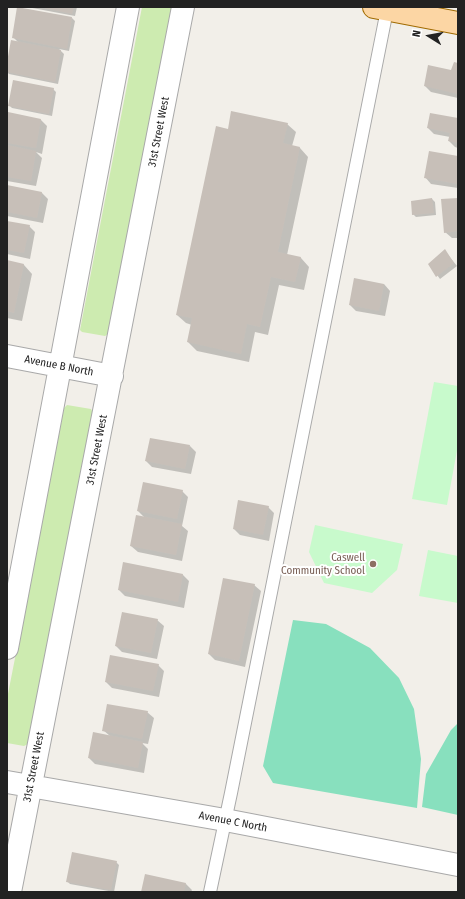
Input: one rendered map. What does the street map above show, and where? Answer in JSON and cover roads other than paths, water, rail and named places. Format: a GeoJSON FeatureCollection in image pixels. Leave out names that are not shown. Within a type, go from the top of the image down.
{"type":"FeatureCollection","features":[{"type":"Feature","properties":{"kind":"main road"},"geometry":{"type":"LineString","coordinates":[[381,8],[458,23]]}},
{"type":"Feature","properties":{"kind":"street"},"geometry":{"type":"LineString","coordinates":[[7,648],[128,7]]}},
{"type":"Feature","properties":{"kind":"street","name":"31st Street West"},"geometry":{"type":"LineString","coordinates":[[10,892],[183,7]]}},
{"type":"Feature","properties":{"kind":"street","name":"Avenue B North"},"geometry":{"type":"LineString","coordinates":[[7,356],[112,376]]}},
{"type":"Feature","properties":{"kind":"street","name":"Avenue C North"},"geometry":{"type":"LineString","coordinates":[[7,782],[225,820],[458,865]]}},
{"type":"Feature","properties":{"kind":"lane"},"geometry":{"type":"LineString","coordinates":[[210,892],[381,8]]}},
{"type":"Feature","properties":{"kind":"place","name":"Caswell Community School"},"geometry":{"type":"Point","coordinates":[373,564]}}]}
